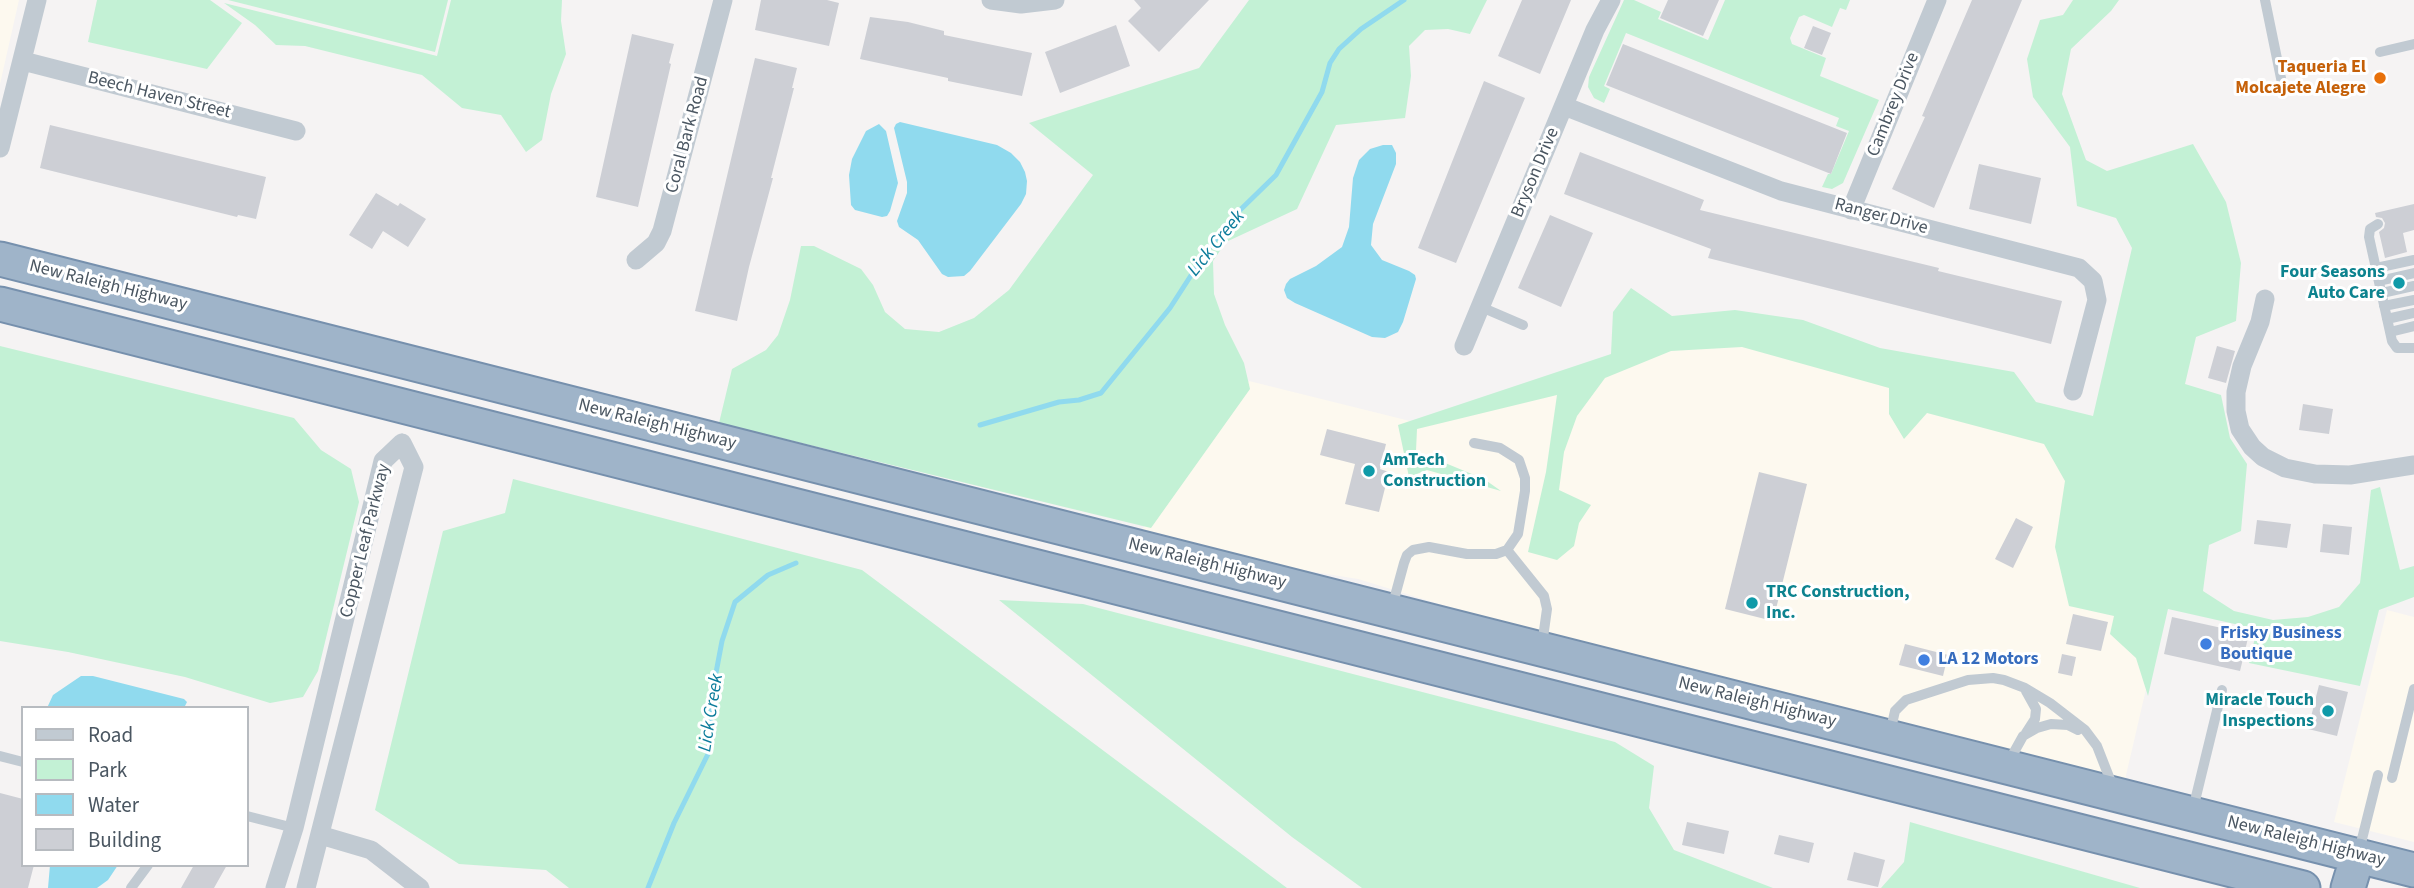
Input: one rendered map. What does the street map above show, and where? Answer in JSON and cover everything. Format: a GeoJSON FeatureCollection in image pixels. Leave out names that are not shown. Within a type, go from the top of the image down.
{"type":"FeatureCollection","features":[{"type":"Feature","properties":{"kind":"highway","name":"New Raleigh Highway"},"geometry":{"type":"LineString","coordinates":[[0,259],[2414,870]]}},
{"type":"Feature","properties":{"kind":"highway"},"geometry":{"type":"LineString","coordinates":[[0,304],[2303,888]]}},
{"type":"Feature","properties":{"kind":"highway"},"geometry":{"type":"LineString","coordinates":[[1878,781],[1889,737]]}},
{"type":"Feature","properties":{"kind":"highway"},"geometry":{"type":"LineString","coordinates":[[2348,888],[2358,855]]}},
{"type":"Feature","properties":{"kind":"street"},"geometry":{"type":"LineString","coordinates":[[0,148],[37,0]]}},
{"type":"Feature","properties":{"kind":"street","name":"Coral Bark Road"},"geometry":{"type":"LineString","coordinates":[[636,260],[656,243],[662,231],[723,0]]}},
{"type":"Feature","properties":{"kind":"street"},"geometry":{"type":"LineString","coordinates":[[991,0],[1021,4],[1055,0]]}},
{"type":"Feature","properties":{"kind":"street","name":"Bryson Drive"},"geometry":{"type":"LineString","coordinates":[[1464,346],[1595,30],[1611,0]]}},
{"type":"Feature","properties":{"kind":"street","name":"Cambrey Drive"},"geometry":{"type":"LineString","coordinates":[[1851,210],[1937,0]]}},
{"type":"Feature","properties":{"kind":"street","name":"Beech Haven Street"},"geometry":{"type":"LineString","coordinates":[[23,61],[296,131]]}},
{"type":"Feature","properties":{"kind":"street","name":"Ranger Drive"},"geometry":{"type":"LineString","coordinates":[[1564,106],[1781,191],[2079,268],[2093,281],[2097,300],[2073,391]]}},
{"type":"Feature","properties":{"kind":"street"},"geometry":{"type":"LineString","coordinates":[[2265,299],[2236,391],[2240,429],[2252,446],[2263,457],[2286,468],[2315,474],[2350,475],[2414,465]]}},
{"type":"Feature","properties":{"kind":"street"},"geometry":{"type":"LineString","coordinates":[[402,443],[410,409]]}},
{"type":"Feature","properties":{"kind":"street","name":"Copper Leaf Parkway"},"geometry":{"type":"LineString","coordinates":[[275,888],[294,828],[383,461],[402,443],[414,467],[306,888]]}},
{"type":"Feature","properties":{"kind":"street"},"geometry":{"type":"LineString","coordinates":[[320,835],[371,850],[420,888]]}},
{"type":"Feature","properties":{"kind":"lane"},"geometry":{"type":"LineString","coordinates":[[2265,0],[2283,88]]}},
{"type":"Feature","properties":{"kind":"lane"},"geometry":{"type":"LineString","coordinates":[[2380,52],[2414,44]]}},
{"type":"Feature","properties":{"kind":"lane"},"geometry":{"type":"LineString","coordinates":[[2378,224],[2370,229],[2369,237],[2392,341],[2397,348],[2414,348]]}},
{"type":"Feature","properties":{"kind":"lane"},"geometry":{"type":"LineString","coordinates":[[2376,268],[2414,260]]}},
{"type":"Feature","properties":{"kind":"lane"},"geometry":{"type":"LineString","coordinates":[[2379,281],[2414,273]]}},
{"type":"Feature","properties":{"kind":"lane"},"geometry":{"type":"LineString","coordinates":[[2382,293],[2414,286]]}},
{"type":"Feature","properties":{"kind":"lane"},"geometry":{"type":"LineString","coordinates":[[2384,306],[2414,300]]}},
{"type":"Feature","properties":{"kind":"lane"},"geometry":{"type":"LineString","coordinates":[[1481,307],[1523,325]]}},
{"type":"Feature","properties":{"kind":"lane"},"geometry":{"type":"LineString","coordinates":[[2387,319],[2414,313]]}},
{"type":"Feature","properties":{"kind":"lane"},"geometry":{"type":"LineString","coordinates":[[2390,332],[2414,326]]}},
{"type":"Feature","properties":{"kind":"lane"},"geometry":{"type":"LineString","coordinates":[[1391,611],[1404,563],[1413,550],[1429,547],[1483,555],[1507,550],[1518,534],[1525,491],[1523,469],[1519,460],[1512,453],[1500,448],[1474,443]]}},
{"type":"Feature","properties":{"kind":"lane"},"geometry":{"type":"LineString","coordinates":[[1507,550],[1544,596],[1547,609],[1542,649]]}},
{"type":"Feature","properties":{"kind":"lane"},"geometry":{"type":"LineString","coordinates":[[1889,737],[1895,711],[1915,696],[1981,678],[2004,680],[2025,688],[2085,730],[2096,746],[2116,794]]}},
{"type":"Feature","properties":{"kind":"lane"},"geometry":{"type":"LineString","coordinates":[[2006,767],[2014,749],[2035,719],[2036,709],[2025,688]]}},
{"type":"Feature","properties":{"kind":"lane"},"geometry":{"type":"LineString","coordinates":[[2392,778],[2414,689]]}},
{"type":"Feature","properties":{"kind":"lane"},"geometry":{"type":"LineString","coordinates":[[2192,813],[2222,690]]}},
{"type":"Feature","properties":{"kind":"lane"},"geometry":{"type":"LineString","coordinates":[[2023,736],[2051,724],[2068,725],[2083,732],[2096,746]]}},
{"type":"Feature","properties":{"kind":"lane"},"geometry":{"type":"LineString","coordinates":[[0,756],[21,761]]}},
{"type":"Feature","properties":{"kind":"lane"},"geometry":{"type":"LineString","coordinates":[[2358,855],[2378,775]]}},
{"type":"Feature","properties":{"kind":"lane"},"geometry":{"type":"LineString","coordinates":[[248,816],[294,828]]}},
{"type":"Feature","properties":{"kind":"lane"},"geometry":{"type":"LineString","coordinates":[[131,888],[147,867]]}},
{"type":"Feature","properties":{"kind":"shaded area"},"geometry":{"type":"Polygon","coordinates":[[[0,0],[19,0],[0,84],[0,0]]]}},
{"type":"Feature","properties":{"kind":"shaded area"},"geometry":{"type":"Polygon","coordinates":[[[1726,320],[2039,414],[2117,609],[2150,672],[2124,784],[1534,633],[1358,579],[1246,561],[1141,531],[1249,381],[1418,423],[1726,320]]]}},
{"type":"Feature","properties":{"kind":"shaded area"},"geometry":{"type":"Polygon","coordinates":[[[2387,610],[2414,617],[2414,842],[2334,822],[2387,610]]]}},
{"type":"Feature","properties":{"kind":"green space"},"geometry":{"type":"Polygon","coordinates":[[[97,0],[210,0],[242,23],[207,69],[88,42],[97,0]]]}},
{"type":"Feature","properties":{"kind":"green space"},"geometry":{"type":"Polygon","coordinates":[[[228,0],[448,0],[435,52],[228,0]]]}},
{"type":"Feature","properties":{"kind":"green space"},"geometry":{"type":"Polygon","coordinates":[[[451,0],[562,0],[561,21],[566,54],[551,94],[542,140],[526,152],[501,115],[462,108],[422,75],[305,46],[276,45],[255,25],[224,3],[437,56],[451,0]]]}},
{"type":"Feature","properties":{"kind":"green space"},"geometry":{"type":"Polygon","coordinates":[[[1249,0],[1487,0],[1470,34],[1448,29],[1425,30],[1409,46],[1411,76],[1405,118],[1336,125],[1297,209],[1226,242],[1213,261],[1214,294],[1225,325],[1244,363],[1250,389],[1151,528],[719,423],[732,369],[766,350],[778,335],[790,300],[801,246],[814,246],[861,269],[873,285],[885,312],[905,329],[939,332],[974,318],[1009,290],[1093,175],[1029,123],[1199,68],[1249,0]]]}},
{"type":"Feature","properties":{"kind":"green space"},"geometry":{"type":"Polygon","coordinates":[[[1624,0],[1634,0],[1661,12],[1658,19],[1708,40],[1725,0],[1850,0],[1846,10],[1840,8],[1832,27],[1804,15],[1799,17],[1790,38],[1792,44],[1826,58],[1820,76],[1879,100],[1843,183],[1832,189],[1822,187],[1828,174],[1831,174],[1849,131],[1836,126],[1839,118],[1626,33],[1604,86],[1610,89],[1604,103],[1594,98],[1588,87],[1589,77],[1624,0]]]}},
{"type":"Feature","properties":{"kind":"green space"},"geometry":{"type":"Polygon","coordinates":[[[2073,0],[2119,0],[2071,49],[2062,94],[2086,160],[2107,171],[2193,144],[2226,202],[2241,263],[2236,321],[2196,337],[2185,384],[2221,395],[2230,438],[2247,464],[2241,531],[2209,545],[2203,591],[2234,611],[2273,620],[2308,617],[2339,607],[2360,583],[2371,490],[2380,487],[2400,570],[2414,566],[2414,597],[2379,610],[2360,686],[2249,663],[2257,629],[2168,609],[2148,696],[2136,658],[2110,634],[2114,616],[2069,606],[2055,547],[2065,481],[2044,444],[1927,413],[1904,439],[1889,414],[1889,388],[1742,347],[1671,351],[1605,378],[1577,416],[1564,452],[1559,490],[1591,505],[1579,523],[1574,546],[1557,560],[1528,552],[1546,472],[1557,395],[1417,429],[1416,451],[1484,479],[1501,491],[1427,470],[1409,477],[1398,425],[1611,354],[1613,312],[1631,288],[1672,316],[1735,310],[1803,320],[1880,348],[2014,372],[2036,402],[2093,416],[2132,248],[2116,218],[2077,206],[2070,147],[2033,97],[2027,59],[2040,20],[2063,15],[2073,0]]]}},
{"type":"Feature","properties":{"kind":"green space"},"geometry":{"type":"Polygon","coordinates":[[[0,346],[294,418],[321,450],[351,469],[359,502],[318,671],[303,697],[270,703],[185,677],[68,652],[0,641],[0,346]]]}},
{"type":"Feature","properties":{"kind":"green space"},"geometry":{"type":"Polygon","coordinates":[[[513,479],[862,570],[1287,888],[569,888],[546,870],[459,864],[375,810],[443,531],[505,513],[513,479]]]}},
{"type":"Feature","properties":{"kind":"green space"},"geometry":{"type":"Polygon","coordinates":[[[999,600],[1083,604],[1615,742],[1654,766],[1649,808],[1674,850],[1773,888],[1362,888],[1292,837],[999,600]]]}},
{"type":"Feature","properties":{"kind":"green space"},"geometry":{"type":"Polygon","coordinates":[[[1910,822],[2140,888],[1881,888],[1904,862],[1910,822]]]}},
{"type":"Feature","properties":{"kind":"water"},"geometry":{"type":"Polygon","coordinates":[[[900,122],[997,145],[1011,153],[1025,172],[1026,194],[1021,204],[964,276],[948,277],[942,274],[918,240],[899,227],[897,221],[907,193],[907,182],[894,128],[900,122]]]}},
{"type":"Feature","properties":{"kind":"water"},"geometry":{"type":"Polygon","coordinates":[[[879,124],[886,131],[898,183],[890,211],[887,216],[882,217],[855,210],[851,205],[849,175],[852,159],[866,131],[879,124]]]}},
{"type":"Feature","properties":{"kind":"water"},"geometry":{"type":"Polygon","coordinates":[[[1392,145],[1396,153],[1396,164],[1373,224],[1371,245],[1382,260],[1409,271],[1416,279],[1398,332],[1385,338],[1372,337],[1295,303],[1287,298],[1284,290],[1290,279],[1316,266],[1342,247],[1349,227],[1353,178],[1359,160],[1370,149],[1392,145]]]}},
{"type":"Feature","properties":{"kind":"water"},"geometry":{"type":"Polygon","coordinates":[[[81,676],[93,676],[187,702],[185,706],[48,706],[53,695],[81,676]]]}},
{"type":"Feature","properties":{"kind":"water"},"geometry":{"type":"Polygon","coordinates":[[[50,867],[117,867],[108,880],[97,888],[48,888],[50,867]]]}},
{"type":"Feature","properties":{"kind":"building"},"geometry":{"type":"Polygon","coordinates":[[[761,0],[827,0],[839,3],[829,46],[755,30],[761,0]]]}},
{"type":"Feature","properties":{"kind":"building"},"geometry":{"type":"Polygon","coordinates":[[[1134,0],[1209,0],[1159,52],[1128,21],[1141,8],[1134,0]]]}},
{"type":"Feature","properties":{"kind":"building"},"geometry":{"type":"Polygon","coordinates":[[[1522,0],[1571,0],[1540,74],[1498,56],[1522,0]]]}},
{"type":"Feature","properties":{"kind":"building"},"geometry":{"type":"Polygon","coordinates":[[[1668,0],[1719,0],[1703,36],[1660,18],[1668,0]]]}},
{"type":"Feature","properties":{"kind":"building"},"geometry":{"type":"Polygon","coordinates":[[[1972,0],[2022,0],[1934,208],[1892,189],[1925,117],[1922,116],[1972,0]]]}},
{"type":"Feature","properties":{"kind":"building"},"geometry":{"type":"Polygon","coordinates":[[[870,17],[908,22],[944,31],[944,35],[1032,53],[1022,96],[860,59],[870,17]]]}},
{"type":"Feature","properties":{"kind":"building"},"geometry":{"type":"Polygon","coordinates":[[[1116,25],[1130,66],[1060,93],[1045,52],[1116,25]]]}},
{"type":"Feature","properties":{"kind":"building"},"geometry":{"type":"Polygon","coordinates":[[[1813,26],[1831,33],[1822,55],[1804,48],[1813,26]]]}},
{"type":"Feature","properties":{"kind":"building"},"geometry":{"type":"Polygon","coordinates":[[[632,34],[674,44],[638,207],[596,197],[632,34]]]}},
{"type":"Feature","properties":{"kind":"building"},"geometry":{"type":"Polygon","coordinates":[[[1623,44],[1847,133],[1831,174],[1606,85],[1623,44]]]}},
{"type":"Feature","properties":{"kind":"building"},"geometry":{"type":"Polygon","coordinates":[[[755,58],[797,68],[737,321],[695,311],[755,58]]]}},
{"type":"Feature","properties":{"kind":"building"},"geometry":{"type":"Polygon","coordinates":[[[1484,81],[1525,98],[1456,263],[1418,248],[1484,81]]]}},
{"type":"Feature","properties":{"kind":"building"},"geometry":{"type":"Polygon","coordinates":[[[50,125],[266,177],[256,219],[237,217],[40,168],[50,125]]]}},
{"type":"Feature","properties":{"kind":"building"},"geometry":{"type":"Polygon","coordinates":[[[1580,152],[1704,200],[1700,210],[2062,301],[2051,344],[1708,258],[1711,249],[1564,194],[1580,152]]]}},
{"type":"Feature","properties":{"kind":"building"},"geometry":{"type":"Polygon","coordinates":[[[1979,164],[2041,178],[2031,224],[1969,209],[1979,164]]]}},
{"type":"Feature","properties":{"kind":"building"},"geometry":{"type":"Polygon","coordinates":[[[376,193],[398,206],[400,203],[426,219],[408,247],[383,231],[372,249],[349,235],[376,193]]]}},
{"type":"Feature","properties":{"kind":"building"},"geometry":{"type":"Polygon","coordinates":[[[2414,204],[2414,230],[2403,233],[2407,252],[2385,258],[2379,232],[2385,223],[2382,218],[2376,217],[2375,213],[2414,204]]]}},
{"type":"Feature","properties":{"kind":"building"},"geometry":{"type":"Polygon","coordinates":[[[1550,215],[1593,233],[1561,307],[1518,288],[1550,215]]]}},
{"type":"Feature","properties":{"kind":"building"},"geometry":{"type":"Polygon","coordinates":[[[2217,346],[2235,351],[2226,383],[2208,378],[2217,346]]]}},
{"type":"Feature","properties":{"kind":"building"},"geometry":{"type":"Polygon","coordinates":[[[2303,404],[2333,409],[2329,434],[2299,430],[2303,404]]]}},
{"type":"Feature","properties":{"kind":"building","name":"AmTech Construction"},"geometry":{"type":"Polygon","coordinates":[[[1327,429],[1386,444],[1380,469],[1389,472],[1379,512],[1345,504],[1355,464],[1320,455],[1327,429]]]}},
{"type":"Feature","properties":{"kind":"building"},"geometry":{"type":"Polygon","coordinates":[[[1759,472],[1807,484],[1773,621],[1725,609],[1759,472]]]}},
{"type":"Feature","properties":{"kind":"building"},"geometry":{"type":"Polygon","coordinates":[[[2016,518],[2033,527],[2013,568],[1995,559],[2016,518]]]}},
{"type":"Feature","properties":{"kind":"building"},"geometry":{"type":"Polygon","coordinates":[[[2257,520],[2291,524],[2287,548],[2254,544],[2257,520]]]}},
{"type":"Feature","properties":{"kind":"building"},"geometry":{"type":"Polygon","coordinates":[[[2323,524],[2352,527],[2349,555],[2320,552],[2323,524]]]}},
{"type":"Feature","properties":{"kind":"building"},"geometry":{"type":"Polygon","coordinates":[[[2073,614],[2108,622],[2101,651],[2066,644],[2073,614]]]}},
{"type":"Feature","properties":{"kind":"building","name":"Frisky Business Boutique"},"geometry":{"type":"Polygon","coordinates":[[[2172,617],[2249,634],[2240,671],[2164,654],[2172,617]]]}},
{"type":"Feature","properties":{"kind":"building","name":"LA 12 Motors"},"geometry":{"type":"Polygon","coordinates":[[[1905,644],[1948,655],[1943,676],[1899,665],[1905,644]]]}},
{"type":"Feature","properties":{"kind":"building"},"geometry":{"type":"Polygon","coordinates":[[[2062,654],[2076,657],[2072,676],[2058,673],[2062,654]]]}},
{"type":"Feature","properties":{"kind":"building","name":"Miracle Touch Inspections"},"geometry":{"type":"Polygon","coordinates":[[[2319,685],[2348,692],[2337,736],[2308,729],[2319,685]]]}},
{"type":"Feature","properties":{"kind":"building"},"geometry":{"type":"Polygon","coordinates":[[[0,793],[21,798],[21,867],[33,867],[28,888],[0,888],[0,793]]]}},
{"type":"Feature","properties":{"kind":"building"},"geometry":{"type":"Polygon","coordinates":[[[1687,822],[1729,831],[1724,854],[1682,845],[1687,822]]]}},
{"type":"Feature","properties":{"kind":"building"},"geometry":{"type":"Polygon","coordinates":[[[1779,835],[1814,843],[1809,863],[1774,854],[1779,835]]]}},
{"type":"Feature","properties":{"kind":"building"},"geometry":{"type":"Polygon","coordinates":[[[1854,852],[1885,860],[1878,887],[1847,880],[1854,852]]]}},
{"type":"Feature","properties":{"kind":"building"},"geometry":{"type":"Polygon","coordinates":[[[193,867],[226,867],[214,888],[181,888],[193,867]]]}},
{"type":"Feature","properties":{"kind":"waterway","name":"Lick Creek"},"geometry":{"type":"LineString","coordinates":[[980,425],[1101,393],[1170,308],[1208,249],[1235,215],[1276,175],[1322,92],[1330,63],[1339,49],[1361,29],[1404,0]]}},
{"type":"Feature","properties":{"kind":"waterway","name":"Lick Creek"},"geometry":{"type":"LineString","coordinates":[[648,888],[674,823],[708,754],[712,694],[722,641],[735,602],[768,575],[796,563]]}},
{"type":"Feature","properties":{"kind":"place","name":"Taqueria El Molcajete Alegre"},"geometry":{"type":"Point","coordinates":[2380,78]}},
{"type":"Feature","properties":{"kind":"place","name":"Four Seasons Auto Care"},"geometry":{"type":"Point","coordinates":[2399,283]}},
{"type":"Feature","properties":{"kind":"place","name":"AmTech Construction"},"geometry":{"type":"Point","coordinates":[1369,471]}},
{"type":"Feature","properties":{"kind":"place","name":"TRC Construction, Inc."},"geometry":{"type":"Point","coordinates":[1752,603]}},
{"type":"Feature","properties":{"kind":"place","name":"Frisky Business Boutique"},"geometry":{"type":"Point","coordinates":[2206,644]}},
{"type":"Feature","properties":{"kind":"place","name":"LA 12 Motors"},"geometry":{"type":"Point","coordinates":[1924,660]}},
{"type":"Feature","properties":{"kind":"place","name":"Miracle Touch Inspections"},"geometry":{"type":"Point","coordinates":[2328,711]}}]}
